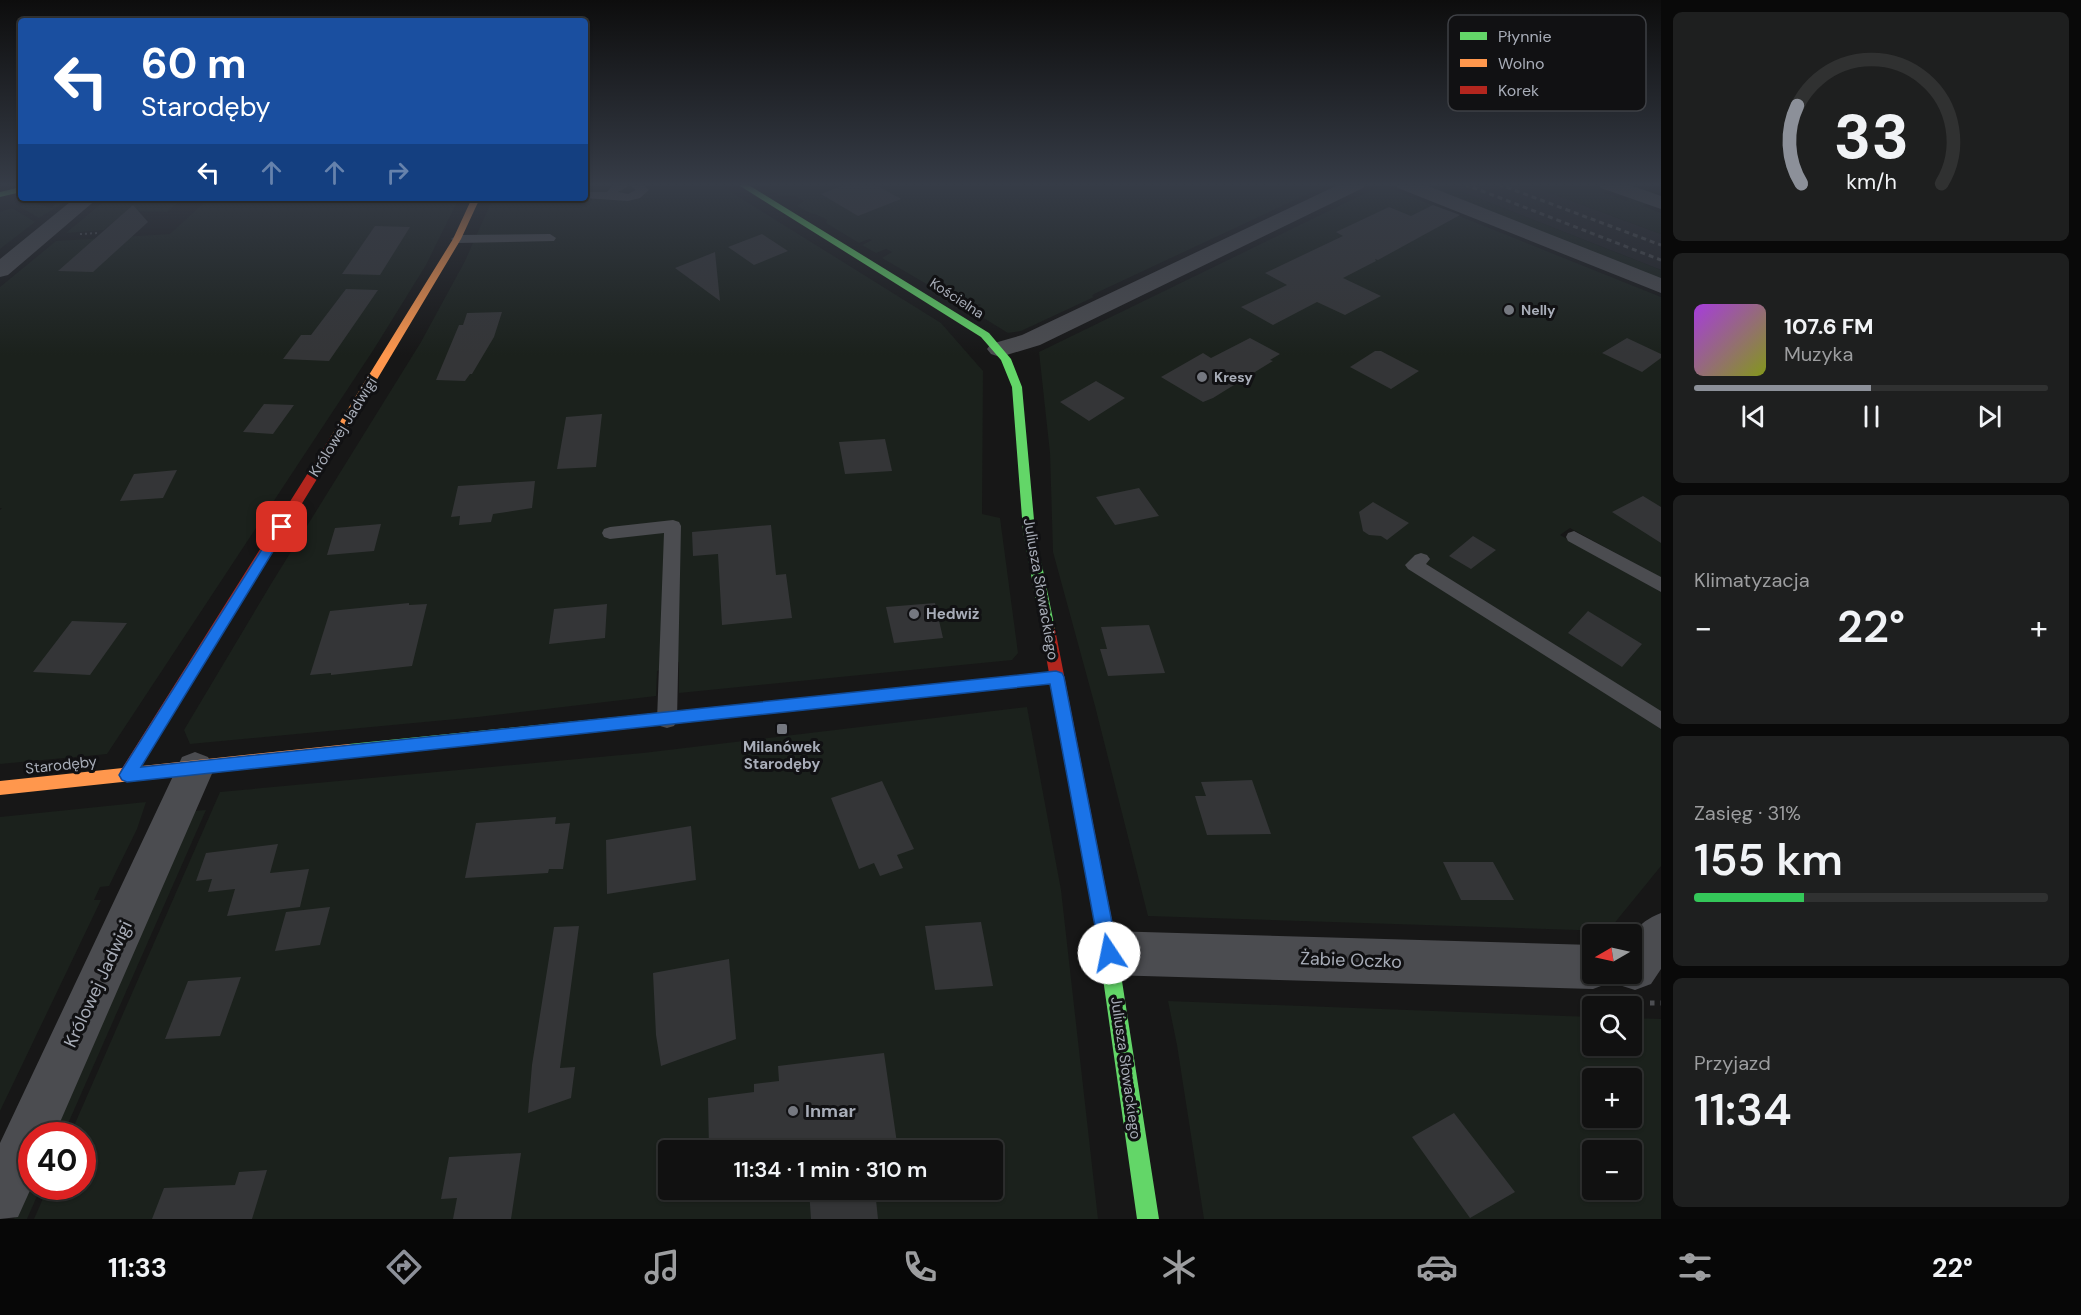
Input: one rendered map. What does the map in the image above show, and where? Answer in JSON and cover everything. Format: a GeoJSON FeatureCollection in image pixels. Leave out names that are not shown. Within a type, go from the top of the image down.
{"type":"FeatureCollection","features":[{"type":"Feature","properties":{"kind":"street"},"geometry":{"type":"LineString","coordinates":[[0,270],[32,241]]}},
{"type":"Feature","properties":{"kind":"street","name":"Królowej Jadwigi"},"geometry":{"type":"LineString","coordinates":[[127,775],[456,241]]}},
{"type":"Feature","properties":{"kind":"street","name":"Kościelna"},"geometry":{"type":"LineString","coordinates":[[833,241],[955,316],[1000,349]]}},
{"type":"Feature","properties":{"kind":"street"},"geometry":{"type":"LineString","coordinates":[[1000,349],[1031,340],[1237,241]]}},
{"type":"Feature","properties":{"kind":"street"},"geometry":{"type":"LineString","coordinates":[[1548,241],[1661,286]]}},
{"type":"Feature","properties":{"kind":"street","name":"Juliusza Słowackiego"},"geometry":{"type":"LineString","coordinates":[[1000,349],[1011,369],[1017,387],[1029,531],[1109,953],[1148,1219]]}},
{"type":"Feature","properties":{"kind":"street","name":"Starodęby"},"geometry":{"type":"LineString","coordinates":[[0,788],[667,720],[1056,677]]}},
{"type":"Feature","properties":{"kind":"street","name":"Królowej Jadwigi"},"geometry":{"type":"LineString","coordinates":[[0,1199],[195,769]]}},
{"type":"Feature","properties":{"kind":"street"},"geometry":{"type":"LineString","coordinates":[[1635,985],[1635,968],[1661,934]]}},
{"type":"Feature","properties":{"kind":"street","name":"Żabie Oczko"},"geometry":{"type":"LineString","coordinates":[[1109,953],[1582,967]]}},
{"type":"Feature","properties":{"kind":"lane"},"geometry":{"type":"LineString","coordinates":[[610,533],[673,526],[667,720]]}},
{"type":"Feature","properties":{"kind":"lane"},"geometry":{"type":"LineString","coordinates":[[1574,537],[1661,585]]}},
{"type":"Feature","properties":{"kind":"lane"},"geometry":{"type":"LineString","coordinates":[[1421,560],[1414,566],[1661,721]]}},
{"type":"Feature","properties":{"kind":"path"},"geometry":{"type":"LineString","coordinates":[[1635,985],[1661,1003]]}},
{"type":"Feature","properties":{"kind":"shaded area"},"geometry":{"type":"Polygon","coordinates":[[[0,241],[11,241],[0,249],[0,241]]]}},
{"type":"Feature","properties":{"kind":"shaded area"},"geometry":{"type":"Polygon","coordinates":[[[56,241],[438,241],[426,265],[374,349],[107,754],[0,764],[0,510],[2,508],[0,508],[0,287],[56,241]]]}},
{"type":"Feature","properties":{"kind":"shaded area"},"geometry":{"type":"Polygon","coordinates":[[[474,241],[809,241],[941,323],[983,371],[982,514],[1000,518],[1018,653],[1012,660],[679,693],[679,662],[657,671],[656,696],[478,717],[190,744],[184,730],[271,584],[421,342],[474,241]]]}},
{"type":"Feature","properties":{"kind":"shaded area"},"geometry":{"type":"Polygon","coordinates":[[[870,241],[1207,241],[1021,331],[1008,333],[972,311],[981,305],[969,309],[938,290],[946,284],[940,281],[930,286],[882,258],[892,252],[886,249],[876,253],[862,245],[870,241]]]}},
{"type":"Feature","properties":{"kind":"shaded area"},"geometry":{"type":"Polygon","coordinates":[[[1267,241],[1521,241],[1661,297],[1661,578],[1570,528],[1560,535],[1661,592],[1661,866],[1614,924],[1582,924],[1582,930],[1148,916],[1053,552],[1050,453],[1039,352],[1267,241]]]}},
{"type":"Feature","properties":{"kind":"shaded area"},"geometry":{"type":"Polygon","coordinates":[[[1559,241],[1587,241],[1661,270],[1661,281],[1559,241]]]}},
{"type":"Feature","properties":{"kind":"shaded area"},"geometry":{"type":"Polygon","coordinates":[[[1587,241],[1661,241],[1661,270],[1587,241]]]}},
{"type":"Feature","properties":{"kind":"shaded area"},"geometry":{"type":"Polygon","coordinates":[[[1027,707],[1061,890],[1098,1219],[34,1219],[42,1200],[96,1200],[96,1122],[76,1122],[220,792],[643,753],[1027,707]]]}},
{"type":"Feature","properties":{"kind":"shaded area"},"geometry":{"type":"Polygon","coordinates":[[[146,802],[137,829],[109,886],[100,887],[94,900],[101,900],[0,1111],[0,817],[146,802]]]}},
{"type":"Feature","properties":{"kind":"shaded area"},"geometry":{"type":"Polygon","coordinates":[[[206,810],[69,1122],[56,1122],[193,811],[206,810]]]}},
{"type":"Feature","properties":{"kind":"shaded area"},"geometry":{"type":"Polygon","coordinates":[[[1168,1001],[1582,1017],[1582,1056],[1642,1056],[1642,1018],[1661,1019],[1661,1219],[1204,1219],[1168,1001]]]}},
{"type":"Feature","properties":{"kind":"shaded area"},"geometry":{"type":"Polygon","coordinates":[[[22,1200],[35,1200],[27,1219],[14,1219],[22,1200]]]}},
{"type":"Feature","properties":{"kind":"building"},"geometry":{"type":"Polygon","coordinates":[[[92,241],[127,241],[93,272],[58,271],[92,241]]]}},
{"type":"Feature","properties":{"kind":"building"},"geometry":{"type":"Polygon","coordinates":[[[365,241],[401,241],[380,275],[342,274],[365,241]]]}},
{"type":"Feature","properties":{"kind":"building"},"geometry":{"type":"Polygon","coordinates":[[[744,241],[773,241],[788,251],[754,265],[728,247],[744,241]]]}},
{"type":"Feature","properties":{"kind":"building"},"geometry":{"type":"Polygon","coordinates":[[[1333,241],[1413,241],[1343,278],[1381,296],[1345,315],[1317,302],[1273,325],[1241,307],[1287,285],[1265,273],[1333,241]]]}},
{"type":"Feature","properties":{"kind":"building"},"geometry":{"type":"Polygon","coordinates":[[[715,252],[720,301],[675,268],[715,252]]]}},
{"type":"Feature","properties":{"kind":"building"},"geometry":{"type":"Polygon","coordinates":[[[346,289],[378,290],[329,361],[283,359],[301,335],[311,335],[346,289]]]}},
{"type":"Feature","properties":{"kind":"building"},"geometry":{"type":"Polygon","coordinates":[[[502,312],[494,337],[472,374],[465,381],[436,380],[459,325],[463,325],[467,313],[502,312]]]}},
{"type":"Feature","properties":{"kind":"building"},"geometry":{"type":"Polygon","coordinates":[[[1250,338],[1280,354],[1270,360],[1273,361],[1213,398],[1203,402],[1161,377],[1203,353],[1211,358],[1250,338]]]}},
{"type":"Feature","properties":{"kind":"building"},"geometry":{"type":"Polygon","coordinates":[[[1627,338],[1661,354],[1661,358],[1642,372],[1602,353],[1627,338]]]}},
{"type":"Feature","properties":{"kind":"building"},"geometry":{"type":"Polygon","coordinates":[[[1375,351],[1381,351],[1419,371],[1391,389],[1350,367],[1375,351]]]}},
{"type":"Feature","properties":{"kind":"building"},"geometry":{"type":"Polygon","coordinates":[[[1096,381],[1125,398],[1089,421],[1060,402],[1096,381]]]}},
{"type":"Feature","properties":{"kind":"building"},"geometry":{"type":"Polygon","coordinates":[[[264,404],[294,405],[273,434],[243,432],[264,404]]]}},
{"type":"Feature","properties":{"kind":"building"},"geometry":{"type":"Polygon","coordinates":[[[602,414],[596,467],[557,469],[566,417],[602,414]]]}},
{"type":"Feature","properties":{"kind":"building"},"geometry":{"type":"Polygon","coordinates":[[[885,439],[892,471],[845,474],[839,442],[885,439]]]}},
{"type":"Feature","properties":{"kind":"building"},"geometry":{"type":"Polygon","coordinates":[[[177,470],[163,498],[120,501],[134,474],[177,470]]]}},
{"type":"Feature","properties":{"kind":"building"},"geometry":{"type":"Polygon","coordinates":[[[535,481],[532,508],[493,514],[491,522],[459,525],[460,516],[451,517],[458,486],[535,481]]]}},
{"type":"Feature","properties":{"kind":"building"},"geometry":{"type":"Polygon","coordinates":[[[1139,488],[1159,516],[1115,525],[1096,497],[1139,488]]]}},
{"type":"Feature","properties":{"kind":"building"},"geometry":{"type":"Polygon","coordinates":[[[1643,496],[1661,507],[1661,543],[1612,512],[1643,496]]]}},
{"type":"Feature","properties":{"kind":"building"},"geometry":{"type":"Polygon","coordinates":[[[1373,502],[1409,523],[1387,540],[1381,536],[1369,535],[1363,531],[1359,512],[1373,502]]]}},
{"type":"Feature","properties":{"kind":"building"},"geometry":{"type":"Polygon","coordinates":[[[381,524],[374,551],[327,555],[335,528],[381,524]]]}},
{"type":"Feature","properties":{"kind":"building"},"geometry":{"type":"Polygon","coordinates":[[[771,525],[776,575],[786,574],[792,618],[722,625],[718,554],[693,556],[692,532],[771,525]]]}},
{"type":"Feature","properties":{"kind":"building"},"geometry":{"type":"Polygon","coordinates":[[[1473,536],[1496,550],[1471,569],[1449,556],[1473,536]]]}},
{"type":"Feature","properties":{"kind":"building"},"geometry":{"type":"Polygon","coordinates":[[[409,603],[409,605],[427,604],[412,666],[331,675],[331,673],[310,675],[330,611],[409,603]]]}},
{"type":"Feature","properties":{"kind":"building","name":"Hedwiż"},"geometry":{"type":"Polygon","coordinates":[[[935,603],[943,638],[894,643],[886,607],[935,603]]]}},
{"type":"Feature","properties":{"kind":"building"},"geometry":{"type":"Polygon","coordinates":[[[607,604],[605,638],[549,644],[554,609],[607,604]]]}},
{"type":"Feature","properties":{"kind":"building"},"geometry":{"type":"Polygon","coordinates":[[[1588,611],[1642,644],[1622,667],[1568,633],[1588,611]]]}},
{"type":"Feature","properties":{"kind":"building"},"geometry":{"type":"Polygon","coordinates":[[[72,621],[127,623],[90,675],[33,672],[72,621]]]}},
{"type":"Feature","properties":{"kind":"building"},"geometry":{"type":"Polygon","coordinates":[[[1149,625],[1165,673],[1108,676],[1100,649],[1107,649],[1101,627],[1149,625]]]}},
{"type":"Feature","properties":{"kind":"building"},"geometry":{"type":"Polygon","coordinates":[[[1252,780],[1271,834],[1207,835],[1195,796],[1206,796],[1201,782],[1252,780]]]}},
{"type":"Feature","properties":{"kind":"building"},"geometry":{"type":"Polygon","coordinates":[[[882,781],[914,849],[897,855],[903,868],[880,876],[874,863],[859,869],[831,798],[882,781]]]}},
{"type":"Feature","properties":{"kind":"building"},"geometry":{"type":"Polygon","coordinates":[[[556,817],[555,824],[570,823],[563,869],[549,869],[548,873],[465,878],[476,823],[556,817]]]}},
{"type":"Feature","properties":{"kind":"building"},"geometry":{"type":"Polygon","coordinates":[[[691,826],[696,880],[607,894],[606,840],[691,826]]]}},
{"type":"Feature","properties":{"kind":"building"},"geometry":{"type":"Polygon","coordinates":[[[278,844],[270,873],[309,869],[300,907],[227,916],[235,889],[208,892],[212,879],[196,881],[206,853],[278,844]]]}},
{"type":"Feature","properties":{"kind":"building"},"geometry":{"type":"Polygon","coordinates":[[[1443,862],[1493,862],[1514,900],[1461,900],[1443,862]]]}},
{"type":"Feature","properties":{"kind":"building"},"geometry":{"type":"Polygon","coordinates":[[[330,907],[320,945],[275,951],[286,912],[330,907]]]}},
{"type":"Feature","properties":{"kind":"building"},"geometry":{"type":"Polygon","coordinates":[[[981,922],[993,986],[935,990],[925,926],[981,922]]]}},
{"type":"Feature","properties":{"kind":"building"},"geometry":{"type":"Polygon","coordinates":[[[579,926],[560,1068],[575,1067],[571,1098],[528,1113],[532,1065],[554,927],[579,926]]]}},
{"type":"Feature","properties":{"kind":"building"},"geometry":{"type":"Polygon","coordinates":[[[729,959],[736,1039],[661,1066],[656,1035],[653,973],[729,959]]]}},
{"type":"Feature","properties":{"kind":"building"},"geometry":{"type":"Polygon","coordinates":[[[241,977],[220,1036],[165,1039],[188,981],[241,977]]]}},
{"type":"Feature","properties":{"kind":"building","name":"Inmar"},"geometry":{"type":"Polygon","coordinates":[[[884,1053],[897,1140],[709,1140],[708,1098],[754,1092],[754,1084],[779,1081],[778,1066],[884,1053]]]}},
{"type":"Feature","properties":{"kind":"building"},"geometry":{"type":"Polygon","coordinates":[[[1454,1113],[1515,1192],[1470,1218],[1412,1137],[1454,1113]]]}},
{"type":"Feature","properties":{"kind":"building"},"geometry":{"type":"Polygon","coordinates":[[[521,1153],[511,1219],[453,1219],[457,1198],[441,1199],[449,1157],[521,1153]]]}},
{"type":"Feature","properties":{"kind":"building"},"geometry":{"type":"Polygon","coordinates":[[[267,1170],[252,1219],[152,1219],[164,1188],[235,1185],[239,1172],[267,1170]]]}},
{"type":"Feature","properties":{"kind":"building"},"geometry":{"type":"Polygon","coordinates":[[[810,1200],[876,1200],[878,1219],[811,1219],[810,1200]]]}},
{"type":"Feature","properties":{"kind":"railway"},"geometry":{"type":"LineString","coordinates":[[1611,241],[1661,260]]}},
{"type":"Feature","properties":{"kind":"railway"},"geometry":{"type":"LineString","coordinates":[[1650,241],[1661,245]]}},
{"type":"Feature","properties":{"kind":"traffic: fast"},"geometry":{"type":"LineString","coordinates":[[833,241],[985,335],[1006,359],[1017,387],[1029,531],[1048,629]]}},
{"type":"Feature","properties":{"kind":"traffic: fast"},"geometry":{"type":"LineString","coordinates":[[349,751],[735,711]]}},
{"type":"Feature","properties":{"kind":"traffic: fast"},"geometry":{"type":"LineString","coordinates":[[1106,936],[1148,1219]]}},
{"type":"Feature","properties":{"kind":"traffic: slow"},"geometry":{"type":"LineString","coordinates":[[336,438],[456,241]]}},
{"type":"Feature","properties":{"kind":"traffic: slow"},"geometry":{"type":"LineString","coordinates":[[735,711],[1056,677]]}},
{"type":"Feature","properties":{"kind":"traffic: slow"},"geometry":{"type":"LineString","coordinates":[[0,788],[349,751]]}},
{"type":"Feature","properties":{"kind":"traffic: jam"},"geometry":{"type":"LineString","coordinates":[[127,775],[336,438]]}},
{"type":"Feature","properties":{"kind":"traffic: jam"},"geometry":{"type":"LineString","coordinates":[[1048,629],[1106,936]]}},
{"type":"Feature","properties":{"kind":"place","name":"Nelly"},"geometry":{"type":"Point","coordinates":[1509,310]}},
{"type":"Feature","properties":{"kind":"place","name":"Kresy"},"geometry":{"type":"Point","coordinates":[1202,377]}},
{"type":"Feature","properties":{"kind":"place","name":"Hedwiż"},"geometry":{"type":"Point","coordinates":[914,614]}},
{"type":"Feature","properties":{"kind":"place","name":"Milanówek Starodęby"},"geometry":{"type":"Point","coordinates":[782,729]}},
{"type":"Feature","properties":{"kind":"place","name":"Inmar"},"geometry":{"type":"Point","coordinates":[793,1111]}},
{"type":"Feature","properties":{"kind":"route"},"geometry":{"type":"LineString","coordinates":[[282,527],[127,775],[1056,677],[1109,953]]}}]}
